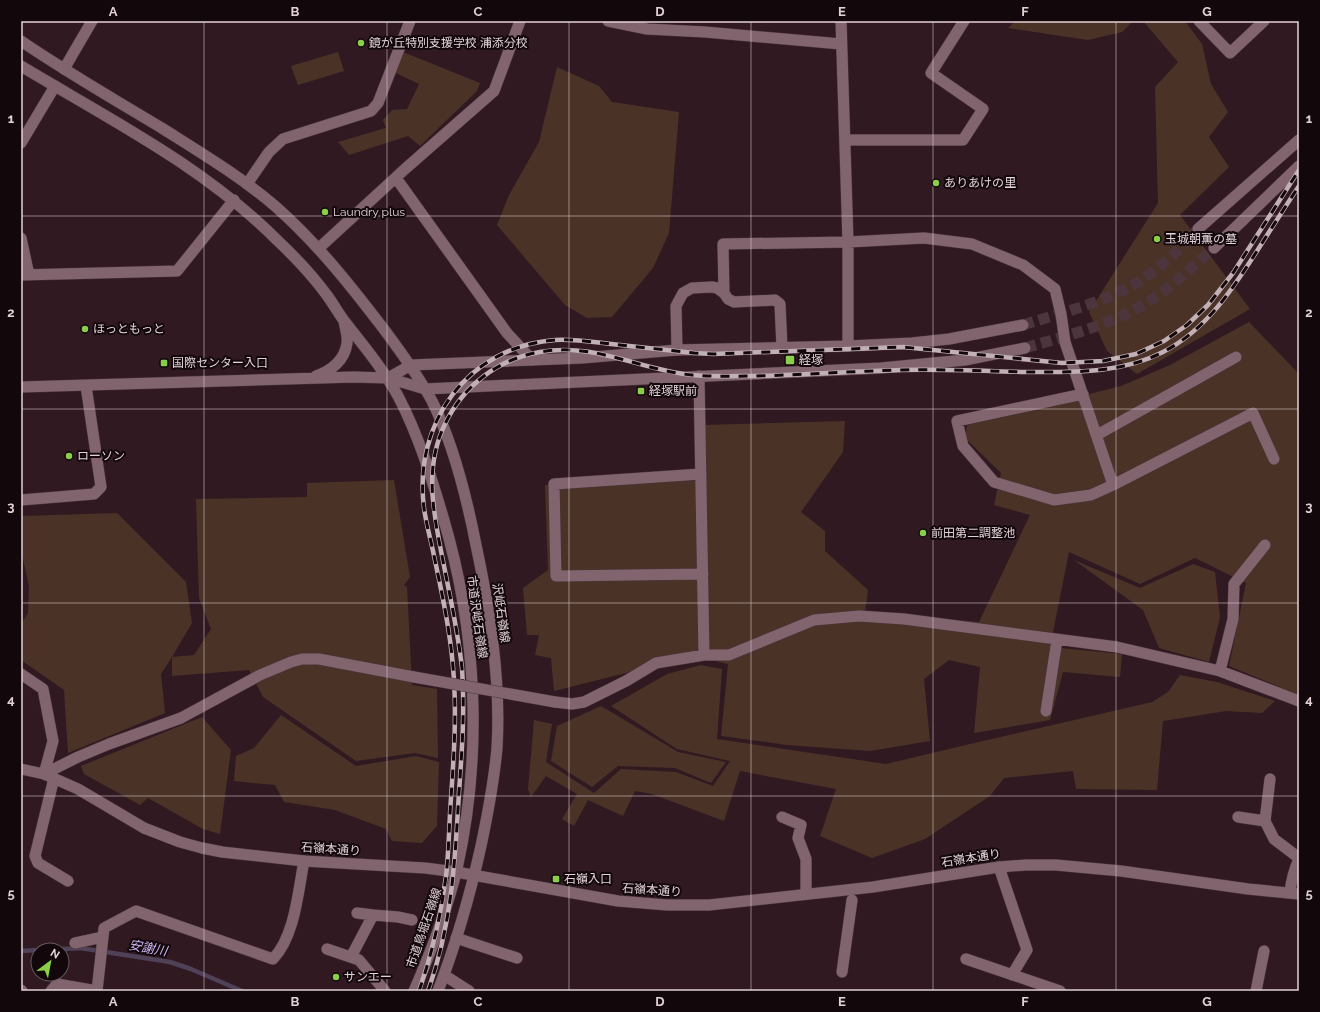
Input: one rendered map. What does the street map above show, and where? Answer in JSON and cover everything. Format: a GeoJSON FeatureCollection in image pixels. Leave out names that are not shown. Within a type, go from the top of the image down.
{"type":"FeatureCollection","features":[{"type":"Feature","properties":{"kind":"street"},"geometry":{"type":"LineString","coordinates":[[64,69],[92,21]]}},
{"type":"Feature","properties":{"kind":"street"},"geometry":{"type":"LineString","coordinates":[[247,184],[269,152],[283,139],[370,111],[378,103],[410,21]]}},
{"type":"Feature","properties":{"kind":"street"},"geometry":{"type":"LineString","coordinates":[[319,248],[494,91],[520,21]]}},
{"type":"Feature","properties":{"kind":"street"},"geometry":{"type":"LineString","coordinates":[[608,21],[647,29],[841,44]]}},
{"type":"Feature","properties":{"kind":"street"},"geometry":{"type":"LineString","coordinates":[[841,21],[846,140],[848,346]]}},
{"type":"Feature","properties":{"kind":"street"},"geometry":{"type":"LineString","coordinates":[[846,140],[963,140],[983,109],[931,74],[964,21]]}},
{"type":"Feature","properties":{"kind":"street"},"geometry":{"type":"LineString","coordinates":[[1199,21],[1230,53],[1264,21]]}},
{"type":"Feature","properties":{"kind":"street","name":"沢岻石嶺線"},"geometry":{"type":"LineString","coordinates":[[21,41],[194,148],[247,184],[287,217],[319,248],[348,282],[411,365],[425,389],[435,408],[456,465],[472,523],[487,598],[494,657],[497,709],[496,762],[491,796],[475,875]]}},
{"type":"Feature","properties":{"kind":"street","name":"市道沢岻石嶺線"},"geometry":{"type":"LineString","coordinates":[[21,66],[168,154],[202,176],[234,200],[277,240],[302,266],[325,293],[344,321],[388,378],[410,422],[433,484],[449,537],[468,625],[473,696],[471,764],[463,841],[456,872]]}},
{"type":"Feature","properties":{"kind":"street"},"geometry":{"type":"LineString","coordinates":[[21,143],[55,86]]}},
{"type":"Feature","properties":{"kind":"street"},"geometry":{"type":"LineString","coordinates":[[1198,229],[1299,140]]}},
{"type":"Feature","properties":{"kind":"street"},"geometry":{"type":"LineString","coordinates":[[1214,248],[1299,166]]}},
{"type":"Feature","properties":{"kind":"street"},"geometry":{"type":"LineString","coordinates":[[396,178],[507,333],[532,360]]}},
{"type":"Feature","properties":{"kind":"street"},"geometry":{"type":"LineString","coordinates":[[21,238],[25,275],[177,271],[234,200]]}},
{"type":"Feature","properties":{"kind":"street"},"geometry":{"type":"LineString","coordinates":[[724,293],[723,244],[848,242],[924,238],[972,244],[1024,266],[1055,289],[1061,314],[1065,342],[1113,485]]}},
{"type":"Feature","properties":{"kind":"street"},"geometry":{"type":"LineString","coordinates":[[677,350],[676,306],[683,293],[692,288],[712,287],[724,293],[728,299],[734,302],[775,300],[780,304],[782,348]]}},
{"type":"Feature","properties":{"kind":"street"},"geometry":{"type":"LineString","coordinates":[[312,378],[324,374],[338,363],[344,354],[347,342],[344,321]]}},
{"type":"Feature","properties":{"kind":"street"},"geometry":{"type":"LineString","coordinates":[[388,378],[411,365],[582,358],[677,350],[912,343],[949,339],[1023,325]]}},
{"type":"Feature","properties":{"kind":"street"},"geometry":{"type":"LineString","coordinates":[[21,387],[312,378],[388,378],[425,389],[881,368],[965,360],[1025,348]]}},
{"type":"Feature","properties":{"kind":"street"},"geometry":{"type":"LineString","coordinates":[[1097,435],[1236,357]]}},
{"type":"Feature","properties":{"kind":"street"},"geometry":{"type":"LineString","coordinates":[[699,376],[704,656]]}},
{"type":"Feature","properties":{"kind":"street"},"geometry":{"type":"LineString","coordinates":[[21,500],[94,494],[101,487],[86,386]]}},
{"type":"Feature","properties":{"kind":"street"},"geometry":{"type":"LineString","coordinates":[[1083,394],[957,421],[963,446],[994,482],[1054,500],[1091,495],[1254,413],[1274,459]]}},
{"type":"Feature","properties":{"kind":"street"},"geometry":{"type":"LineString","coordinates":[[700,474],[554,484],[556,576],[703,574]]}},
{"type":"Feature","properties":{"kind":"street"},"geometry":{"type":"LineString","coordinates":[[1220,671],[1233,619],[1234,584],[1265,545]]}},
{"type":"Feature","properties":{"kind":"street"},"geometry":{"type":"LineString","coordinates":[[49,776],[78,757],[103,746],[181,718],[260,675],[302,659],[319,659],[572,704],[584,702],[626,681],[656,663],[704,656],[729,655],[814,620],[859,616],[904,618],[1117,648],[1220,671],[1299,701]]}},
{"type":"Feature","properties":{"kind":"street"},"geometry":{"type":"LineString","coordinates":[[1046,711],[1057,640]]}},
{"type":"Feature","properties":{"kind":"street"},"geometry":{"type":"LineString","coordinates":[[21,674],[43,689],[53,741],[49,776],[35,856],[38,863],[68,881]]}},
{"type":"Feature","properties":{"kind":"street","name":"石嶺本通り"},"geometry":{"type":"LineString","coordinates":[[21,769],[49,776],[78,789],[144,828],[180,842],[202,848],[222,852],[304,860],[425,868],[475,875],[618,901],[667,905],[709,905],[873,887],[999,867],[1041,865],[1088,868],[1295,894]]}},
{"type":"Feature","properties":{"kind":"street"},"geometry":{"type":"LineString","coordinates":[[1270,780],[1265,821],[1274,839],[1299,858],[1291,883],[1295,894]]}},
{"type":"Feature","properties":{"kind":"street"},"geometry":{"type":"LineString","coordinates":[[782,817],[801,825],[798,838],[806,859],[806,894]]}},
{"type":"Feature","properties":{"kind":"street"},"geometry":{"type":"LineString","coordinates":[[1238,817],[1265,821]]}},
{"type":"Feature","properties":{"kind":"street"},"geometry":{"type":"LineString","coordinates":[[51,991],[57,984],[97,991],[102,958],[104,928],[136,911],[272,959],[279,952],[292,922],[304,860]]}},
{"type":"Feature","properties":{"kind":"street"},"geometry":{"type":"LineString","coordinates":[[999,867],[1027,950],[1012,975]]}},
{"type":"Feature","properties":{"kind":"street","name":"市道鳥堀石嶺線"},"geometry":{"type":"LineString","coordinates":[[414,991],[427,961],[456,872]]}},
{"type":"Feature","properties":{"kind":"street"},"geometry":{"type":"LineString","coordinates":[[438,991],[475,875]]}},
{"type":"Feature","properties":{"kind":"street"},"geometry":{"type":"LineString","coordinates":[[842,972],[852,900]]}},
{"type":"Feature","properties":{"kind":"street"},"geometry":{"type":"LineString","coordinates":[[357,913],[398,917],[412,920]]}},
{"type":"Feature","properties":{"kind":"street"},"geometry":{"type":"LineString","coordinates":[[351,957],[373,915]]}},
{"type":"Feature","properties":{"kind":"street"},"geometry":{"type":"LineString","coordinates":[[456,938],[517,958]]}},
{"type":"Feature","properties":{"kind":"street"},"geometry":{"type":"LineString","coordinates":[[75,943],[102,941]]}},
{"type":"Feature","properties":{"kind":"street"},"geometry":{"type":"LineString","coordinates":[[327,949],[358,960],[385,991]]}},
{"type":"Feature","properties":{"kind":"street"},"geometry":{"type":"LineString","coordinates":[[1256,991],[1264,951]]}},
{"type":"Feature","properties":{"kind":"street"},"geometry":{"type":"LineString","coordinates":[[966,959],[1060,991]]}},
{"type":"Feature","properties":{"kind":"street"},"geometry":{"type":"LineString","coordinates":[[444,975],[469,991]]}},
{"type":"Feature","properties":{"kind":"shaded area"},"geometry":{"type":"Polygon","coordinates":[[[1015,21],[1133,21],[1122,32],[1088,40],[1008,28],[1015,21]]]}},
{"type":"Feature","properties":{"kind":"shaded area"},"geometry":{"type":"Polygon","coordinates":[[[1143,21],[1185,21],[1202,44],[1211,84],[1228,112],[1209,137],[1229,167],[1180,215],[1250,309],[1137,374],[1107,351],[1089,312],[1158,203],[1155,87],[1178,62],[1143,21]]]}},
{"type":"Feature","properties":{"kind":"shaded area"},"geometry":{"type":"Polygon","coordinates":[[[338,52],[344,71],[298,85],[291,66],[338,52]]]}},
{"type":"Feature","properties":{"kind":"shaded area"},"geometry":{"type":"Polygon","coordinates":[[[403,52],[480,83],[477,91],[420,146],[408,136],[349,155],[338,142],[386,128],[383,120],[392,110],[407,109],[419,84],[394,72],[403,52]]]}},
{"type":"Feature","properties":{"kind":"shaded area"},"geometry":{"type":"Polygon","coordinates":[[[557,67],[599,86],[612,102],[679,112],[669,233],[653,268],[612,317],[587,318],[565,305],[497,225],[509,195],[539,142],[557,67]]]}},
{"type":"Feature","properties":{"kind":"shaded area"},"geometry":{"type":"Polygon","coordinates":[[[1249,322],[1299,374],[1299,695],[1229,666],[1246,583],[1195,558],[1140,584],[1069,552],[1050,647],[1122,654],[1120,677],[1063,672],[1050,720],[974,733],[980,667],[949,660],[924,679],[930,741],[870,751],[787,745],[721,736],[728,664],[694,656],[554,691],[551,658],[535,655],[539,635],[527,635],[523,588],[548,570],[545,485],[705,480],[704,425],[845,421],[843,452],[801,512],[825,531],[825,551],[868,590],[865,612],[979,622],[1030,515],[994,505],[1001,473],[965,438],[967,425],[1121,386],[1170,365],[1249,322]]]}},
{"type":"Feature","properties":{"kind":"shaded area"},"geometry":{"type":"Polygon","coordinates":[[[394,480],[410,577],[404,585],[407,587],[412,685],[437,689],[438,758],[415,753],[356,761],[263,697],[249,670],[172,676],[172,657],[194,655],[211,629],[199,598],[196,499],[307,497],[307,483],[394,480]]]}},
{"type":"Feature","properties":{"kind":"shaded area"},"geometry":{"type":"Polygon","coordinates":[[[117,513],[186,582],[192,623],[161,674],[165,713],[68,753],[64,690],[21,660],[21,624],[28,613],[29,586],[21,550],[21,516],[117,513]]]}},
{"type":"Feature","properties":{"kind":"shaded area"},"geometry":{"type":"Polygon","coordinates":[[[1074,560],[1140,588],[1193,564],[1215,572],[1220,617],[1209,662],[1159,648],[1143,610],[1074,560]]]}},
{"type":"Feature","properties":{"kind":"shaded area"},"geometry":{"type":"Polygon","coordinates":[[[701,665],[722,669],[717,739],[886,764],[1152,702],[1168,692],[1180,675],[1217,682],[1275,701],[1262,713],[1226,711],[1163,721],[1157,790],[1076,789],[1073,771],[1004,778],[990,796],[925,839],[872,858],[820,836],[836,789],[740,771],[724,821],[652,794],[635,791],[623,816],[588,800],[574,826],[562,819],[577,794],[546,776],[531,797],[528,789],[534,720],[552,724],[546,762],[594,793],[621,769],[676,772],[713,786],[730,761],[677,749],[611,706],[667,674],[701,665]]]}},
{"type":"Feature","properties":{"kind":"shaded area"},"geometry":{"type":"Polygon","coordinates":[[[601,706],[678,752],[726,762],[711,783],[675,768],[618,766],[592,787],[551,761],[557,726],[601,706]]]}},
{"type":"Feature","properties":{"kind":"shaded area"},"geometry":{"type":"Polygon","coordinates":[[[281,715],[356,766],[416,756],[439,762],[437,826],[422,843],[392,841],[386,829],[335,810],[284,802],[275,785],[234,781],[236,756],[254,748],[281,715]]]}},
{"type":"Feature","properties":{"kind":"shaded area"},"geometry":{"type":"Polygon","coordinates":[[[202,717],[231,750],[220,834],[203,829],[148,798],[140,805],[84,774],[81,766],[202,717]]]}},
{"type":"Feature","properties":{"kind":"waterway","name":"安謝川"},"geometry":{"type":"LineString","coordinates":[[70,949],[80,948],[170,962],[191,969],[242,991]]}},
{"type":"Feature","properties":{"kind":"waterway","name":"安謝川"},"geometry":{"type":"LineString","coordinates":[[21,951],[30,950]]}},
{"type":"Feature","properties":{"kind":"tunnel"},"geometry":{"type":"LineString","coordinates":[[1023,325],[1095,302],[1129,287],[1165,262],[1198,229]]}},
{"type":"Feature","properties":{"kind":"tunnel"},"geometry":{"type":"LineString","coordinates":[[1025,348],[1103,324],[1133,310],[1165,290],[1214,248]]}},
{"type":"Feature","properties":{"kind":"railway"},"geometry":{"type":"LineString","coordinates":[[419,991],[436,934],[442,905],[448,857],[455,733],[452,653],[442,594],[424,508],[423,477],[427,447],[437,419],[452,395],[472,374],[496,357],[524,346],[555,340],[583,341],[713,354],[903,347],[1062,363],[1103,361],[1136,354],[1164,341],[1187,325],[1208,305],[1233,273],[1299,170]]}},
{"type":"Feature","properties":{"kind":"railway"},"geometry":{"type":"LineString","coordinates":[[428,991],[442,941],[451,893],[456,843],[463,714],[462,668],[454,614],[436,527],[432,492],[432,475],[438,441],[445,424],[453,410],[472,386],[496,368],[510,361],[540,352],[560,350],[598,354],[673,372],[708,376],[917,370],[1061,372],[1096,370],[1130,364],[1163,352],[1178,343],[1205,321],[1238,280],[1299,186]]}},
{"type":"Feature","properties":{"kind":"place","name":"鏡が丘特別支援学校 浦添分校"},"geometry":{"type":"Point","coordinates":[361,43]}},
{"type":"Feature","properties":{"kind":"place","name":"ありあけの里"},"geometry":{"type":"Point","coordinates":[936,183]}},
{"type":"Feature","properties":{"kind":"place","name":"Laundry plus"},"geometry":{"type":"Point","coordinates":[325,212]}},
{"type":"Feature","properties":{"kind":"place","name":"玉城朝薫の墓"},"geometry":{"type":"Point","coordinates":[1157,239]}},
{"type":"Feature","properties":{"kind":"place","name":"ほっともっと"},"geometry":{"type":"Point","coordinates":[85,329]}},
{"type":"Feature","properties":{"kind":"place","name":"経塚"},"geometry":{"type":"Point","coordinates":[790,360]}},
{"type":"Feature","properties":{"kind":"place","name":"国際センター入口"},"geometry":{"type":"Point","coordinates":[164,363]}},
{"type":"Feature","properties":{"kind":"place","name":"経塚駅前"},"geometry":{"type":"Point","coordinates":[641,391]}},
{"type":"Feature","properties":{"kind":"place","name":"ローソン"},"geometry":{"type":"Point","coordinates":[69,456]}},
{"type":"Feature","properties":{"kind":"place","name":"前田第二調整池"},"geometry":{"type":"Point","coordinates":[923,533]}},
{"type":"Feature","properties":{"kind":"place","name":"石嶺入口"},"geometry":{"type":"Point","coordinates":[556,879]}},
{"type":"Feature","properties":{"kind":"place","name":"サンエー"},"geometry":{"type":"Point","coordinates":[336,977]}}]}
